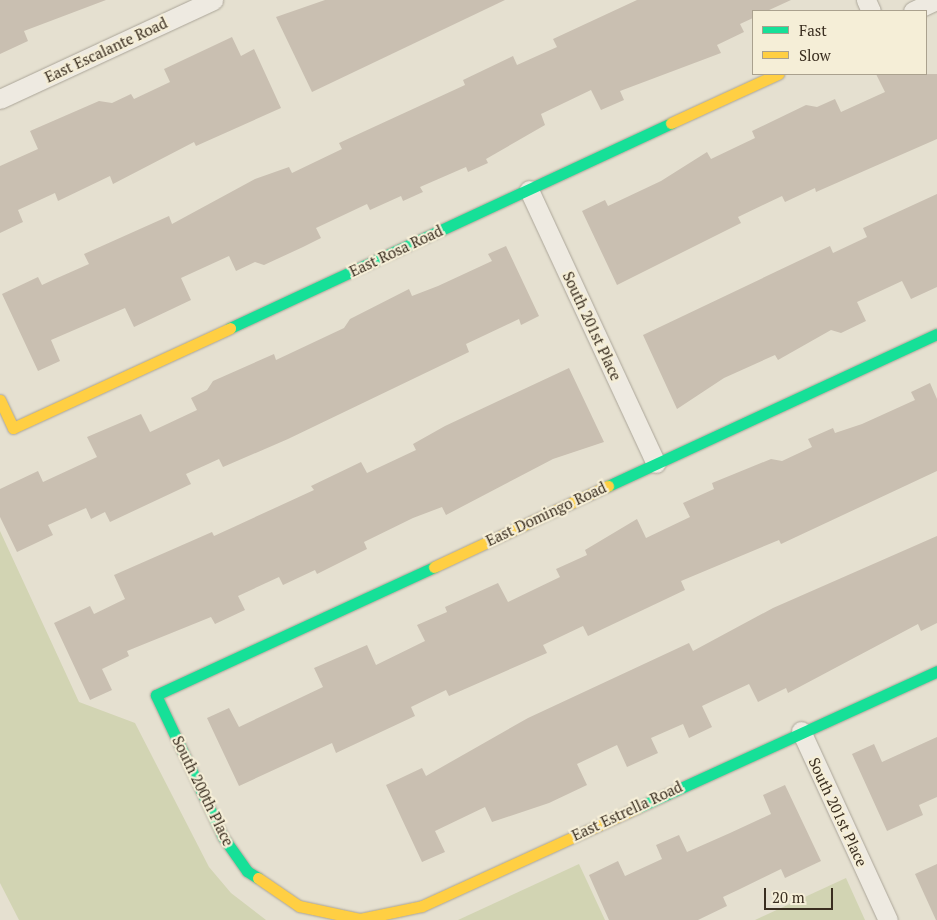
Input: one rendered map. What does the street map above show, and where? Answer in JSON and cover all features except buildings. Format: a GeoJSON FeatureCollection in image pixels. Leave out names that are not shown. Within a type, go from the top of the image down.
{"type":"FeatureCollection","features":[{"type":"Feature","properties":{"kind":"street","name":"East Escalante Road"},"geometry":{"type":"LineString","coordinates":[[0,99],[213,0]]}},
{"type":"Feature","properties":{"kind":"street"},"geometry":{"type":"LineString","coordinates":[[915,10],[937,0]]}},
{"type":"Feature","properties":{"kind":"street","name":"East Rosa Road"},"geometry":{"type":"LineString","coordinates":[[0,400],[13,428],[776,75]]}},
{"type":"Feature","properties":{"kind":"street","name":"South 201st Place"},"geometry":{"type":"LineString","coordinates":[[529,190],[656,463]]}},
{"type":"Feature","properties":{"kind":"street","name":"East Domingo Road"},"geometry":{"type":"LineString","coordinates":[[156,695],[937,334]]}},
{"type":"Feature","properties":{"kind":"street","name":"East Estrella Road"},"geometry":{"type":"LineString","coordinates":[[311,911],[360,919],[422,906],[801,731],[937,671]]}},
{"type":"Feature","properties":{"kind":"street","name":"South 200th Place"},"geometry":{"type":"LineString","coordinates":[[156,695],[234,855],[263,885],[311,911]]}},
{"type":"Feature","properties":{"kind":"street","name":"South 201st Place"},"geometry":{"type":"LineString","coordinates":[[801,731],[888,920]]}},
{"type":"Feature","properties":{"kind":"green space"},"geometry":{"type":"Polygon","coordinates":[[[0,531],[79,702],[135,723],[209,867],[231,893],[266,920],[19,920],[0,883],[0,531]]]}},
{"type":"Feature","properties":{"kind":"green space"},"geometry":{"type":"Polygon","coordinates":[[[579,864],[605,920],[458,920],[579,864]]]}},
{"type":"Feature","properties":{"kind":"green space"},"geometry":{"type":"Polygon","coordinates":[[[846,878],[865,920],[755,920],[846,878]]]}},
{"type":"Feature","properties":{"kind":"traffic: fast"},"geometry":{"type":"LineString","coordinates":[[230,328],[671,123]]}},
{"type":"Feature","properties":{"kind":"traffic: fast"},"geometry":{"type":"LineString","coordinates":[[608,486],[937,334]]}},
{"type":"Feature","properties":{"kind":"traffic: fast"},"geometry":{"type":"LineString","coordinates":[[258,878],[247,871],[223,837],[156,695],[434,567]]}},
{"type":"Feature","properties":{"kind":"traffic: fast"},"geometry":{"type":"LineString","coordinates":[[637,808],[937,671]]}},
{"type":"Feature","properties":{"kind":"traffic: slow"},"geometry":{"type":"LineString","coordinates":[[671,123],[776,75]]}},
{"type":"Feature","properties":{"kind":"traffic: slow"},"geometry":{"type":"LineString","coordinates":[[0,400],[13,428],[230,328]]}},
{"type":"Feature","properties":{"kind":"traffic: slow"},"geometry":{"type":"LineString","coordinates":[[434,567],[608,486]]}},
{"type":"Feature","properties":{"kind":"traffic: slow"},"geometry":{"type":"LineString","coordinates":[[258,878],[299,906],[360,919],[422,906],[637,808]]}}]}
